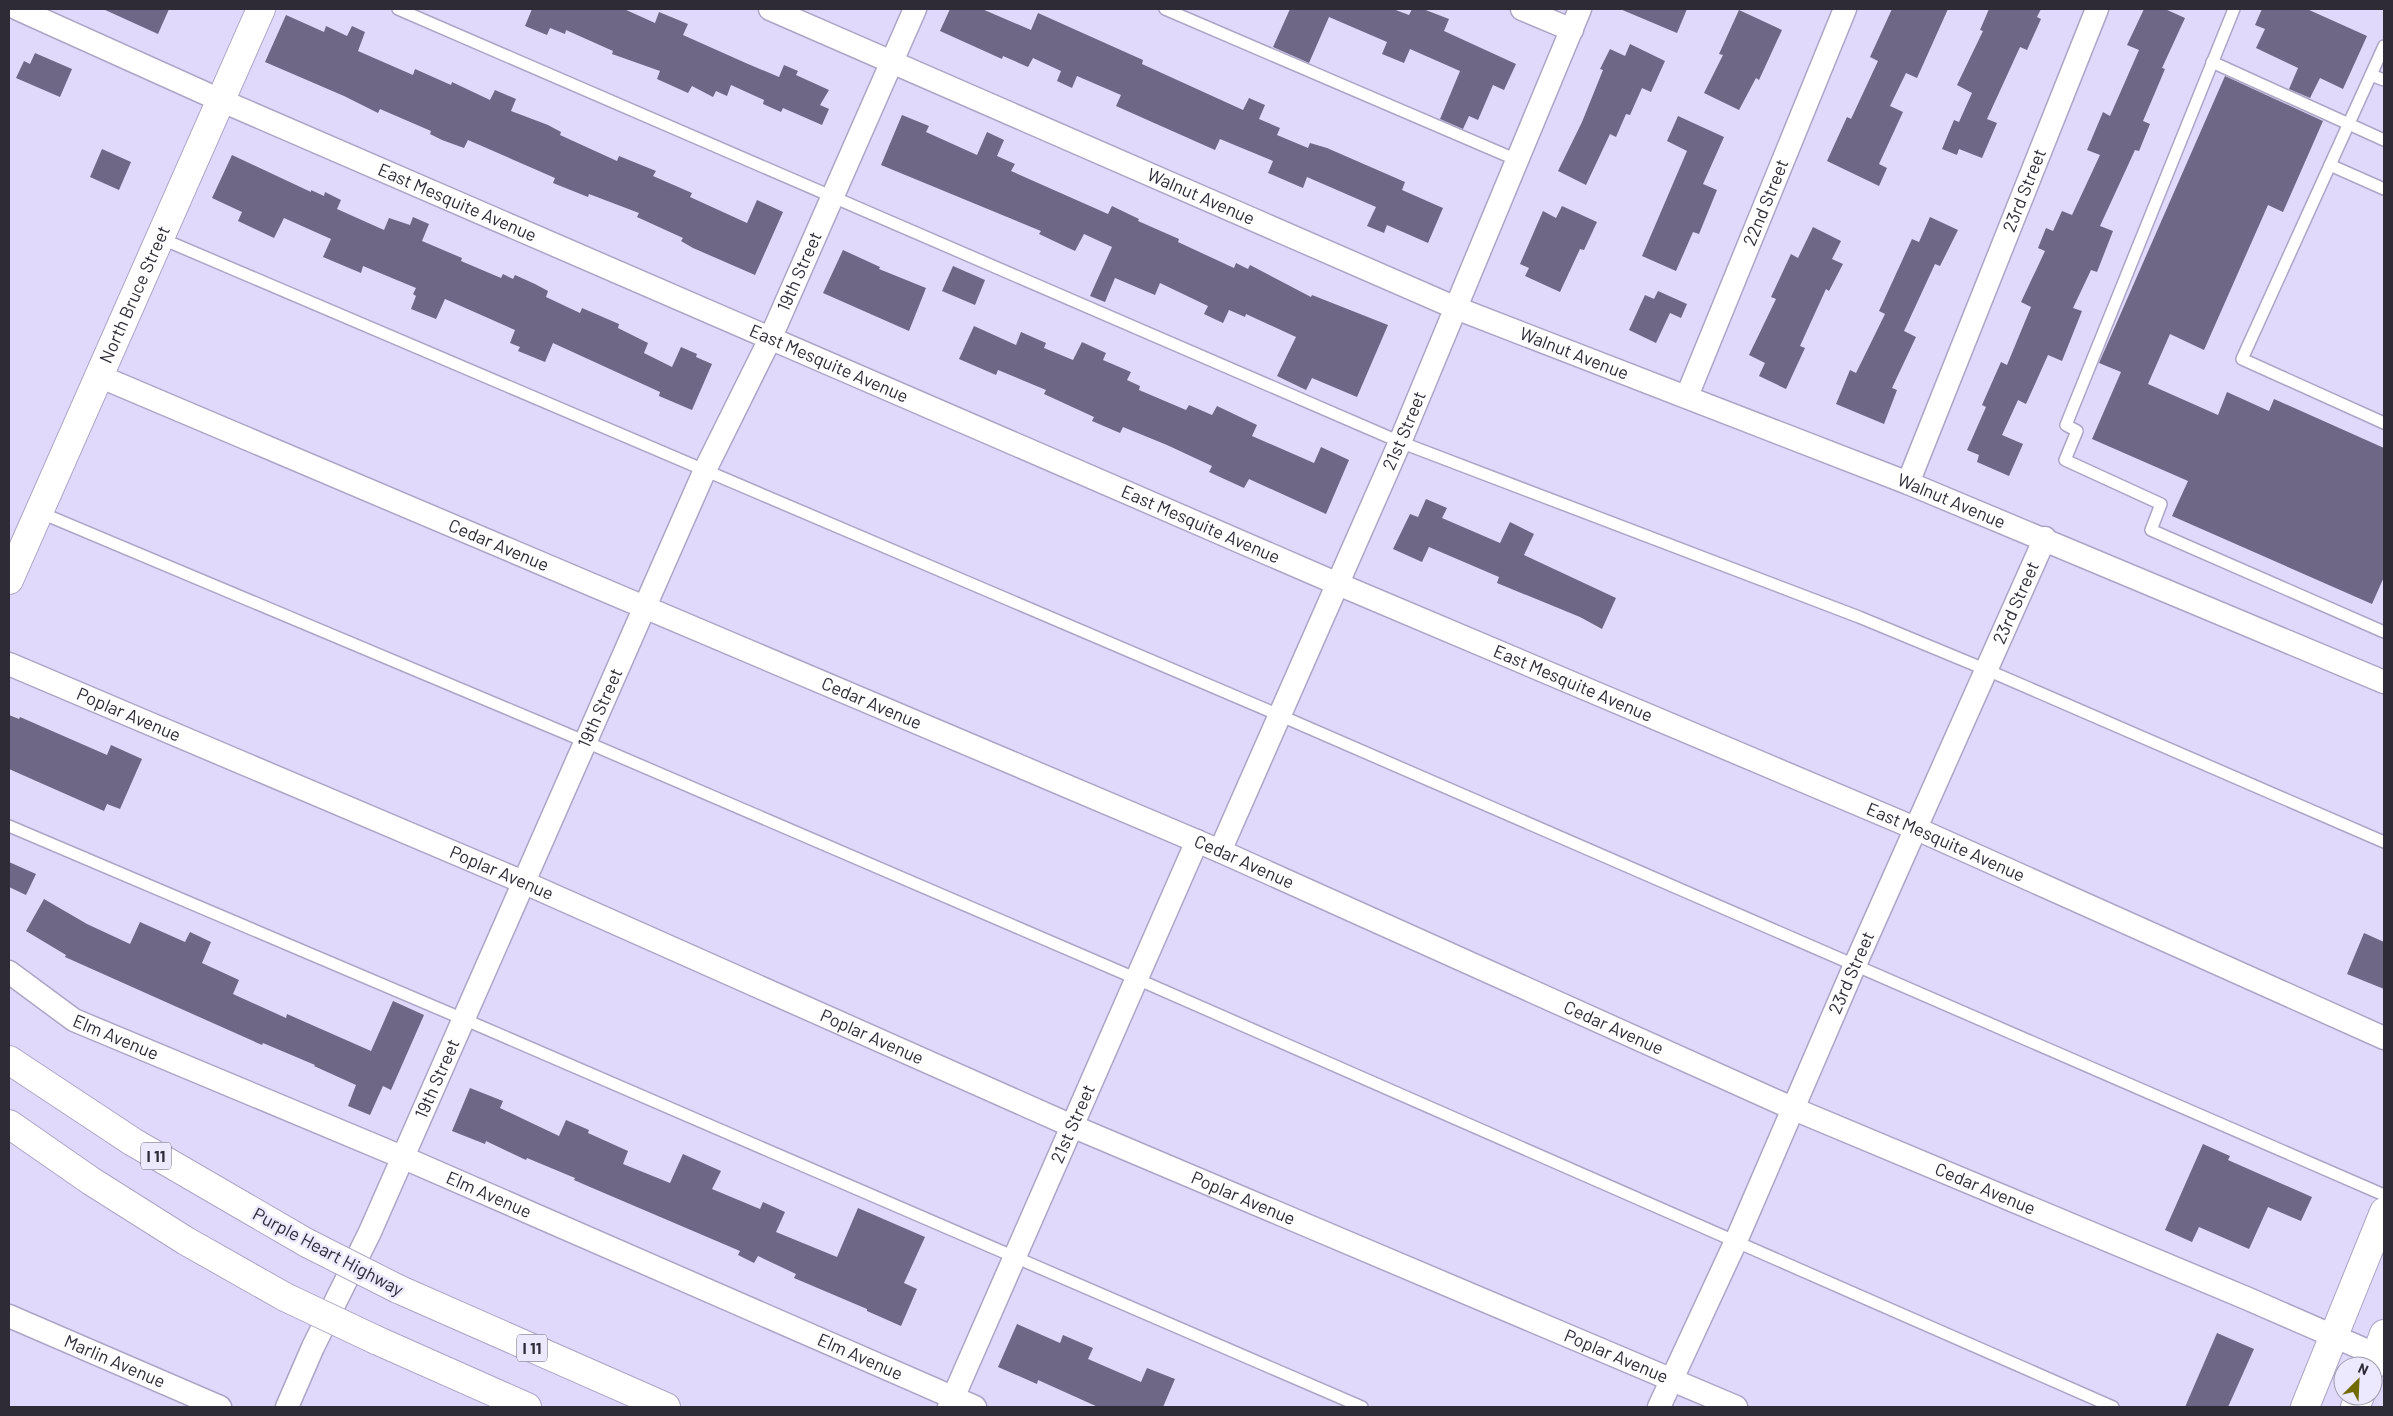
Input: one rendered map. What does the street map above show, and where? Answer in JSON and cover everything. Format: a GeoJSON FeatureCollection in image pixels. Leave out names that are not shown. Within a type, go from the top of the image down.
{"type":"FeatureCollection","features":[{"type":"Feature","properties":{"kind":"main road","name":"North Bruce Street"},"geometry":{"type":"LineString","coordinates":[[9,580],[261,9]]}},
{"type":"Feature","properties":{"kind":"main road","name":"Purple Heart Highway"},"geometry":{"type":"LineString","coordinates":[[9,1060],[133,1142],[308,1243],[398,1289],[666,1407]]}},
{"type":"Feature","properties":{"kind":"main road"},"geometry":{"type":"LineString","coordinates":[[9,1124],[91,1181],[186,1241],[285,1297],[527,1407]]}},
{"type":"Feature","properties":{"kind":"main road"},"geometry":{"type":"LineString","coordinates":[[2305,1407],[2384,1212]]}},
{"type":"Feature","properties":{"kind":"street","name":"East Mesquite Avenue"},"geometry":{"type":"LineString","coordinates":[[18,9],[220,100],[770,339],[1338,584],[1917,830],[2384,1038]]}},
{"type":"Feature","properties":{"kind":"street","name":"Walnut Avenue"},"geometry":{"type":"LineString","coordinates":[[770,9],[1456,308],[1687,396],[2045,538],[2384,682]]}},
{"type":"Feature","properties":{"kind":"street","name":"19th Street"},"geometry":{"type":"LineString","coordinates":[[287,1407],[313,1347],[370,1232],[584,741],[647,607],[705,470],[770,339],[915,9]]}},
{"type":"Feature","properties":{"kind":"street"},"geometry":{"type":"LineString","coordinates":[[1522,9],[1572,30]]}},
{"type":"Feature","properties":{"kind":"street","name":"21st Street"},"geometry":{"type":"LineString","coordinates":[[1220,851],[1400,442],[1580,9]]}},
{"type":"Feature","properties":{"kind":"street","name":"22nd Street"},"geometry":{"type":"LineString","coordinates":[[1687,396],[1845,9]]}},
{"type":"Feature","properties":{"kind":"street","name":"23rd Street"},"geometry":{"type":"LineString","coordinates":[[1908,483],[2097,9]]}},
{"type":"Feature","properties":{"kind":"street","name":"Cedar Avenue"},"geometry":{"type":"LineString","coordinates":[[99,376],[1197,841],[1794,1109],[2379,1353]]}},
{"type":"Feature","properties":{"kind":"street","name":"23rd Street"},"geometry":{"type":"LineString","coordinates":[[1658,1407],[1736,1241],[1854,966],[1917,830],[2045,538]]}},
{"type":"Feature","properties":{"kind":"street","name":"Poplar Avenue"},"geometry":{"type":"LineString","coordinates":[[9,664],[523,882],[1072,1126],[1736,1407]]}},
{"type":"Feature","properties":{"kind":"street","name":"21st Street"},"geometry":{"type":"LineString","coordinates":[[951,1402],[1197,841]]}},
{"type":"Feature","properties":{"kind":"street","name":"Elm Avenue"},"geometry":{"type":"LineString","coordinates":[[9,972],[74,1020],[402,1157],[951,1402],[975,1407]]}},
{"type":"Feature","properties":{"kind":"street","name":"Marlin Avenue"},"geometry":{"type":"LineString","coordinates":[[9,1316],[220,1407]]}},
{"type":"Feature","properties":{"kind":"lane"},"geometry":{"type":"LineString","coordinates":[[398,9],[1400,442],[1859,617],[1987,670],[2384,842]]}},
{"type":"Feature","properties":{"kind":"lane"},"geometry":{"type":"LineString","coordinates":[[1165,9],[1517,160]]}},
{"type":"Feature","properties":{"kind":"lane"},"geometry":{"type":"LineString","coordinates":[[2234,9],[2066,425],[2077,431],[2065,460],[2161,504],[2151,530],[2384,632]]}},
{"type":"Feature","properties":{"kind":"lane"},"geometry":{"type":"LineString","coordinates":[[2384,46],[2242,359],[2384,423]]}},
{"type":"Feature","properties":{"kind":"lane"},"geometry":{"type":"LineString","coordinates":[[2212,62],[2384,140]]}},
{"type":"Feature","properties":{"kind":"lane"},"geometry":{"type":"LineString","coordinates":[[2371,74],[2384,80]]}},
{"type":"Feature","properties":{"kind":"lane"},"geometry":{"type":"LineString","coordinates":[[2330,165],[2384,189]]}},
{"type":"Feature","properties":{"kind":"lane"},"geometry":{"type":"LineString","coordinates":[[160,238],[1279,715],[2384,1195]]}},
{"type":"Feature","properties":{"kind":"lane"},"geometry":{"type":"LineString","coordinates":[[39,512],[584,741],[1137,979],[2113,1407]]}},
{"type":"Feature","properties":{"kind":"lane"},"geometry":{"type":"LineString","coordinates":[[9,826],[1015,1256],[1362,1407]]}},
{"type":"Feature","properties":{"kind":"building"},"geometry":{"type":"Polygon","coordinates":[[[103,9],[169,9],[158,34],[103,9]]]}},
{"type":"Feature","properties":{"kind":"building"},"geometry":{"type":"Polygon","coordinates":[[[532,9],[624,9],[655,23],[659,12],[688,24],[683,35],[748,64],[779,77],[784,65],[798,71],[796,75],[829,90],[820,105],[829,109],[822,125],[783,108],[781,112],[763,104],[764,100],[731,85],[727,96],[716,91],[713,97],[692,86],[688,93],[657,79],[660,71],[612,54],[613,51],[566,30],[565,34],[550,28],[547,35],[525,26],[532,9]]]}},
{"type":"Feature","properties":{"kind":"building"},"geometry":{"type":"Polygon","coordinates":[[[950,9],[982,9],[1031,30],[1038,13],[1143,60],[1142,64],[1243,110],[1249,98],[1265,105],[1259,119],[1280,128],[1277,135],[1308,148],[1310,143],[1327,148],[1405,182],[1402,190],[1443,208],[1428,243],[1387,225],[1384,233],[1367,226],[1376,207],[1307,177],[1303,188],[1268,173],[1273,161],[1220,139],[1215,150],[1116,106],[1121,95],[1077,76],[1072,88],[1057,81],[1061,71],[1033,58],[1028,67],[1003,56],[1002,59],[940,31],[950,9]]]}},
{"type":"Feature","properties":{"kind":"building"},"geometry":{"type":"Polygon","coordinates":[[[1290,9],[1393,9],[1409,15],[1412,9],[1423,9],[1449,19],[1444,31],[1516,64],[1504,90],[1493,85],[1478,120],[1469,116],[1463,129],[1440,119],[1460,71],[1410,49],[1404,63],[1382,54],[1387,42],[1329,17],[1309,63],[1273,47],[1290,9]]]}},
{"type":"Feature","properties":{"kind":"building"},"geometry":{"type":"Polygon","coordinates":[[[1620,9],[1687,9],[1677,33],[1620,9]]]}},
{"type":"Feature","properties":{"kind":"building"},"geometry":{"type":"Polygon","coordinates":[[[1892,9],[1948,9],[1917,78],[1906,73],[1890,106],[1903,112],[1879,164],[1887,168],[1879,186],[1827,161],[1847,117],[1851,119],[1878,61],[1870,57],[1892,9]]]}},
{"type":"Feature","properties":{"kind":"building"},"geometry":{"type":"Polygon","coordinates":[[[1989,9],[2041,9],[2037,17],[2041,19],[2027,50],[2020,47],[1987,119],[1997,123],[1982,158],[1959,149],[1957,155],[1942,149],[1954,120],[1959,122],[1972,93],[1957,85],[1983,31],[1980,30],[1989,9]]]}},
{"type":"Feature","properties":{"kind":"building"},"geometry":{"type":"Polygon","coordinates":[[[2144,9],[2165,9],[2185,18],[2162,68],[2165,69],[2143,121],[2150,124],[2139,151],[2135,150],[2100,226],[2113,231],[2097,272],[2091,270],[2073,308],[2082,311],[2062,361],[2048,355],[2026,404],[2018,400],[2002,435],[2023,444],[2009,476],[1977,462],[1979,455],[1967,450],[1986,407],[1982,405],[2001,362],[2007,365],[2031,307],[2021,302],[2045,251],[2038,248],[2046,228],[2053,231],[2062,211],[2072,215],[2100,155],[2087,150],[2103,112],[2110,116],[2139,50],[2127,45],[2144,9]]]}},
{"type":"Feature","properties":{"kind":"building"},"geometry":{"type":"Polygon","coordinates":[[[2262,9],[2307,9],[2367,36],[2343,89],[2320,78],[2310,98],[2289,89],[2298,68],[2256,48],[2265,29],[2255,25],[2262,9]]]}},
{"type":"Feature","properties":{"kind":"building"},"geometry":{"type":"Polygon","coordinates":[[[1739,10],[1782,30],[1759,80],[1756,78],[1739,110],[1704,93],[1723,55],[1719,54],[1739,10]]]}},
{"type":"Feature","properties":{"kind":"building"},"geometry":{"type":"Polygon","coordinates":[[[286,15],[324,32],[326,26],[347,36],[352,26],[365,32],[358,51],[413,75],[415,69],[451,85],[452,82],[490,100],[495,90],[516,99],[511,111],[548,125],[561,132],[560,135],[617,161],[619,156],[656,171],[653,176],[692,193],[690,197],[747,223],[757,200],[783,212],[755,275],[693,248],[681,241],[683,238],[637,217],[639,213],[589,194],[588,197],[553,183],[555,178],[468,140],[464,148],[442,140],[430,134],[431,131],[380,109],[378,113],[344,96],[265,62],[286,15]]]}},
{"type":"Feature","properties":{"kind":"building"},"geometry":{"type":"Polygon","coordinates":[[[1630,44],[1665,61],[1651,92],[1642,88],[1630,115],[1626,114],[1616,137],[1610,134],[1586,185],[1558,171],[1582,122],[1603,70],[1600,69],[1610,49],[1625,56],[1630,44]]]}},
{"type":"Feature","properties":{"kind":"building"},"geometry":{"type":"Polygon","coordinates":[[[35,53],[72,69],[60,97],[16,78],[24,61],[30,64],[35,53]]]}},
{"type":"Feature","properties":{"kind":"building"},"geometry":{"type":"Polygon","coordinates":[[[2225,76],[2323,121],[2283,212],[2268,205],[2204,350],[2170,334],[2148,384],[2218,415],[2227,392],[2269,411],[2274,399],[2384,448],[2384,577],[2372,604],[2172,516],[2188,481],[2092,439],[2121,372],[2099,363],[2225,76]]]}},
{"type":"Feature","properties":{"kind":"building"},"geometry":{"type":"Polygon","coordinates":[[[902,115],[929,126],[926,132],[977,155],[987,132],[1004,140],[997,156],[1015,164],[1011,171],[1108,214],[1112,206],[1139,219],[1138,221],[1179,239],[1178,242],[1234,268],[1236,263],[1248,269],[1250,265],[1311,297],[1312,295],[1388,325],[1357,397],[1312,378],[1306,390],[1277,376],[1296,337],[1246,314],[1245,317],[1229,310],[1223,323],[1204,314],[1208,306],[1160,283],[1155,295],[1115,278],[1105,302],[1090,296],[1112,247],[1084,234],[1075,251],[1039,234],[1041,231],[881,165],[902,115]]]}},
{"type":"Feature","properties":{"kind":"building"},"geometry":{"type":"Polygon","coordinates":[[[1678,116],[1724,137],[1703,184],[1717,190],[1699,234],[1693,232],[1676,271],[1642,256],[1687,151],[1667,141],[1678,116]]]}},
{"type":"Feature","properties":{"kind":"building"},"geometry":{"type":"Polygon","coordinates":[[[102,149],[131,162],[119,190],[90,177],[102,149]]]}},
{"type":"Feature","properties":{"kind":"building"},"geometry":{"type":"Polygon","coordinates":[[[232,155],[311,192],[311,190],[324,196],[325,192],[341,200],[337,209],[384,230],[389,218],[410,225],[413,217],[429,224],[422,241],[462,258],[461,261],[501,278],[503,274],[513,279],[515,275],[535,284],[548,291],[546,297],[580,313],[582,308],[619,324],[618,328],[648,343],[644,353],[672,367],[681,347],[697,354],[696,357],[712,364],[692,410],[659,396],[660,392],[553,343],[545,362],[518,351],[520,347],[510,343],[515,330],[445,299],[436,319],[411,309],[416,296],[413,294],[416,288],[363,266],[361,273],[323,257],[331,239],[284,218],[274,238],[238,221],[242,212],[212,198],[232,155]]]}},
{"type":"Feature","properties":{"kind":"building"},"geometry":{"type":"Polygon","coordinates":[[[1562,206],[1597,222],[1584,250],[1580,249],[1560,292],[1525,276],[1529,268],[1520,264],[1543,211],[1556,218],[1562,206]]]}},
{"type":"Feature","properties":{"kind":"building"},"geometry":{"type":"Polygon","coordinates":[[[1930,217],[1958,230],[1940,266],[1935,264],[1904,331],[1916,337],[1892,388],[1897,390],[1884,424],[1836,404],[1850,370],[1856,373],[1885,314],[1879,311],[1912,239],[1919,242],[1930,217]]]}},
{"type":"Feature","properties":{"kind":"building"},"geometry":{"type":"Polygon","coordinates":[[[1813,227],[1841,241],[1832,259],[1843,264],[1829,291],[1826,289],[1800,346],[1805,348],[1786,389],[1759,376],[1765,363],[1749,355],[1776,299],[1771,297],[1791,254],[1798,258],[1813,227]]]}},
{"type":"Feature","properties":{"kind":"building"},"geometry":{"type":"Polygon","coordinates":[[[843,250],[880,267],[879,269],[926,288],[909,331],[823,293],[843,250]]]}},
{"type":"Feature","properties":{"kind":"building"},"geometry":{"type":"Polygon","coordinates":[[[953,266],[985,280],[975,305],[942,291],[953,266]]]}},
{"type":"Feature","properties":{"kind":"building"},"geometry":{"type":"Polygon","coordinates":[[[1658,291],[1687,304],[1681,318],[1670,313],[1656,343],[1629,330],[1645,295],[1654,299],[1658,291]]]}},
{"type":"Feature","properties":{"kind":"building"},"geometry":{"type":"Polygon","coordinates":[[[974,326],[1016,345],[1021,332],[1046,343],[1044,348],[1073,360],[1082,342],[1106,353],[1103,360],[1131,372],[1127,380],[1140,386],[1139,390],[1186,410],[1189,405],[1212,415],[1217,406],[1257,425],[1252,436],[1314,463],[1321,447],[1349,460],[1326,514],[1249,479],[1244,488],[1209,472],[1212,466],[1167,445],[1123,427],[1120,433],[1092,421],[1094,417],[1044,394],[1046,390],[998,370],[996,375],[959,359],[974,326]]]}},
{"type":"Feature","properties":{"kind":"building"},"geometry":{"type":"Polygon","coordinates":[[[1426,499],[1447,508],[1442,518],[1500,543],[1510,522],[1534,534],[1524,555],[1616,598],[1602,629],[1580,617],[1497,583],[1499,577],[1429,547],[1422,562],[1393,549],[1410,514],[1418,517],[1426,499]]]}},
{"type":"Feature","properties":{"kind":"building"},"geometry":{"type":"Polygon","coordinates":[[[9,715],[19,719],[20,717],[107,755],[111,745],[142,759],[120,809],[107,804],[104,811],[9,769],[9,715]]]}},
{"type":"Feature","properties":{"kind":"building"},"geometry":{"type":"Polygon","coordinates":[[[9,862],[36,874],[26,895],[9,887],[9,862]]]}},
{"type":"Feature","properties":{"kind":"building"},"geometry":{"type":"Polygon","coordinates":[[[44,899],[87,924],[130,944],[140,922],[185,942],[190,932],[211,942],[202,963],[239,980],[233,994],[286,1018],[287,1014],[371,1051],[393,1001],[424,1015],[391,1090],[383,1086],[370,1115],[348,1106],[356,1085],[315,1065],[263,1043],[262,1045],[65,957],[66,955],[26,931],[44,899]]]}},
{"type":"Feature","properties":{"kind":"building"},"geometry":{"type":"Polygon","coordinates":[[[2364,933],[2384,942],[2384,989],[2347,974],[2364,933]]]}},
{"type":"Feature","properties":{"kind":"building"},"geometry":{"type":"Polygon","coordinates":[[[470,1088],[503,1101],[500,1108],[559,1136],[566,1120],[589,1130],[588,1133],[628,1151],[623,1164],[670,1183],[683,1154],[721,1171],[712,1189],[760,1209],[763,1202],[785,1212],[776,1232],[837,1257],[858,1208],[925,1237],[904,1283],[917,1289],[901,1326],[867,1311],[867,1309],[794,1278],[796,1274],[758,1256],[754,1263],[738,1255],[740,1251],[574,1180],[575,1178],[527,1158],[526,1160],[486,1141],[485,1144],[452,1131],[470,1088]]]}},
{"type":"Feature","properties":{"kind":"building"},"geometry":{"type":"Polygon","coordinates":[[[2203,1144],[2230,1156],[2228,1160],[2312,1197],[2301,1221],[2268,1207],[2249,1249],[2199,1227],[2192,1242],[2165,1230],[2203,1144]]]}},
{"type":"Feature","properties":{"kind":"building"},"geometry":{"type":"Polygon","coordinates":[[[1017,1324],[1060,1343],[1063,1335],[1093,1348],[1088,1359],[1141,1382],[1147,1368],[1175,1379],[1163,1407],[1098,1407],[1038,1380],[1037,1384],[998,1367],[1017,1324]]]}},
{"type":"Feature","properties":{"kind":"building"},"geometry":{"type":"Polygon","coordinates":[[[2217,1333],[2254,1349],[2228,1407],[2185,1407],[2217,1333]]]}}]}
